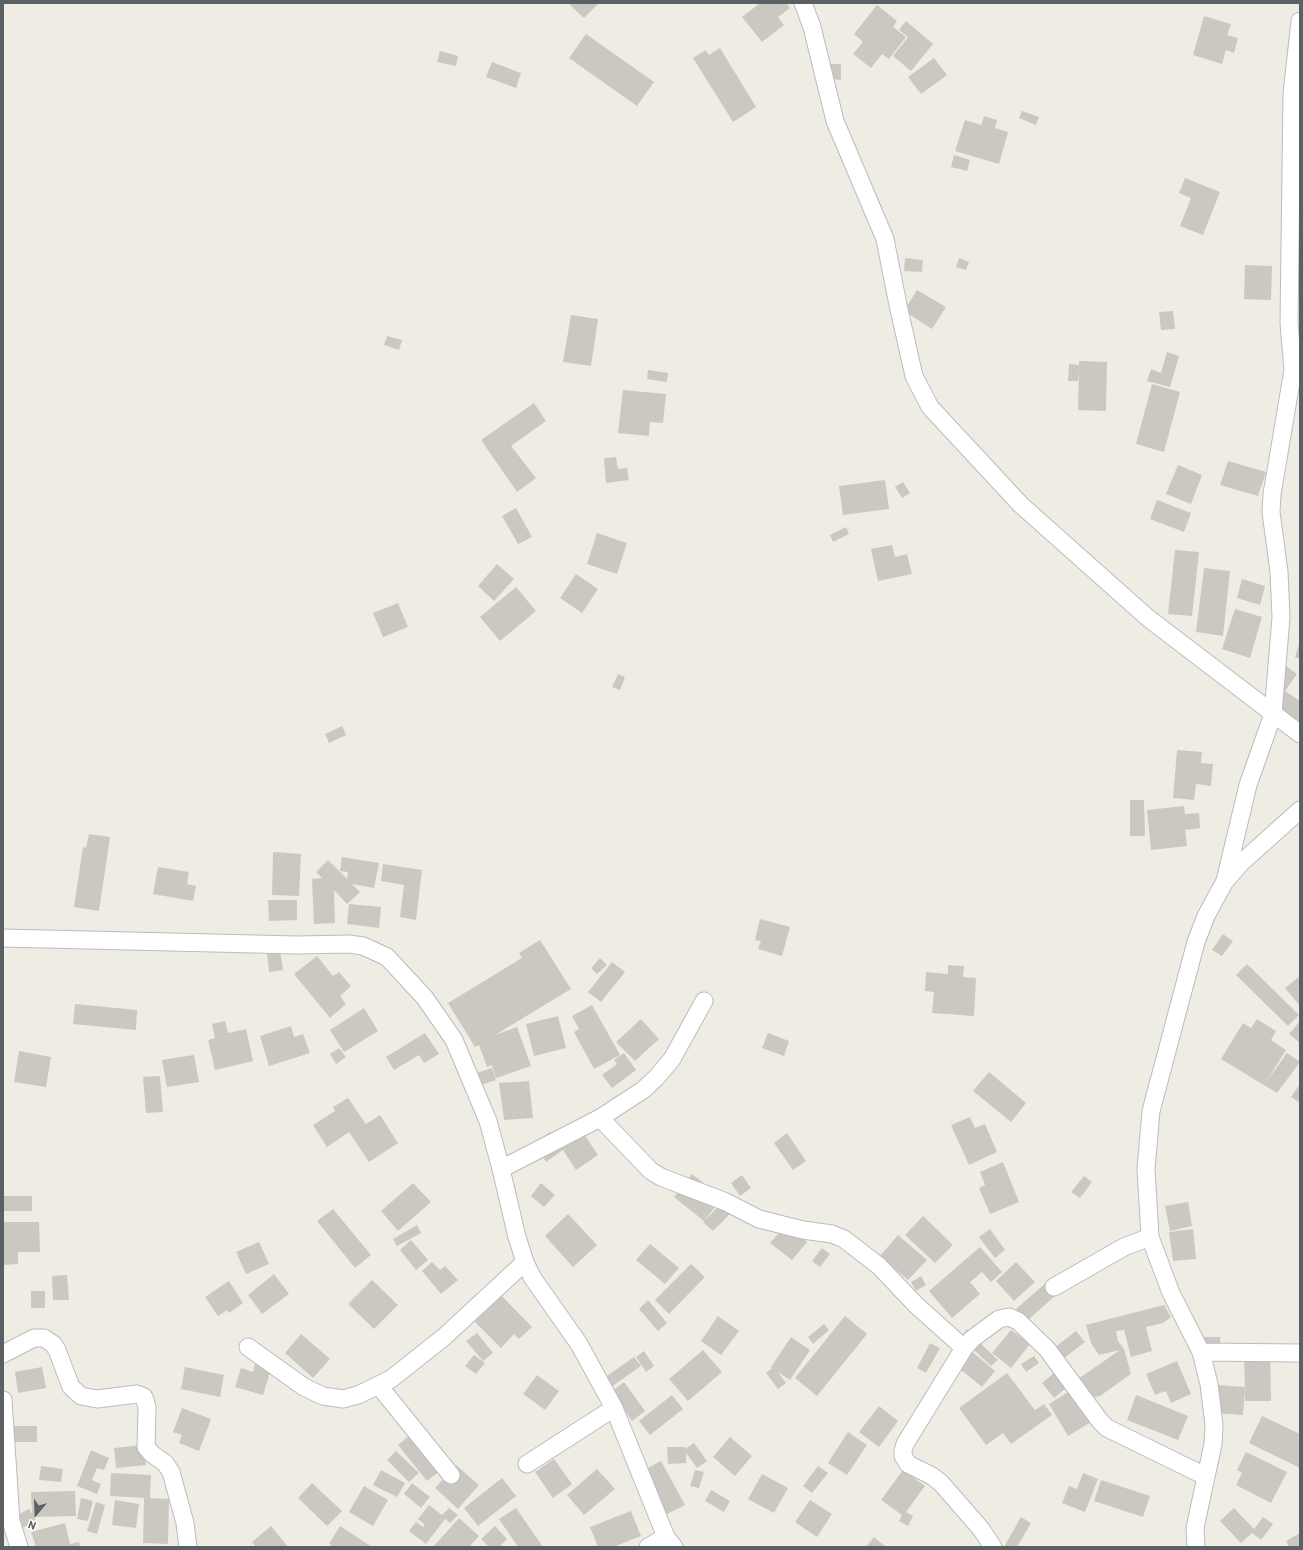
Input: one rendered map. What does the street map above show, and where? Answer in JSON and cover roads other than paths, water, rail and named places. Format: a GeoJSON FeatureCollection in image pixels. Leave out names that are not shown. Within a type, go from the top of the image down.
{"type":"FeatureCollection","features":[{"type":"Feature","properties":{"kind":"street"},"geometry":{"type":"LineString","coordinates":[[803,3],[812,27],[835,121],[885,239],[914,376],[930,407],[1033,516],[1148,618],[1300,734]]}},
{"type":"Feature","properties":{"kind":"street"},"geometry":{"type":"LineString","coordinates":[[1225,881],[1248,785],[1273,714],[1281,617],[1279,572],[1271,512],[1272,494],[1293,370],[1288,323],[1292,94],[1300,21]]}},
{"type":"Feature","properties":{"kind":"street"},"geometry":{"type":"LineString","coordinates":[[1196,1547],[1195,1528],[1213,1444],[1214,1425],[1209,1384],[1201,1352],[1161,1271],[1150,1236],[1146,1169],[1150,1111],[1196,942],[1206,916],[1225,881],[1241,863],[1300,810]]}},
{"type":"Feature","properties":{"kind":"street"},"geometry":{"type":"LineString","coordinates":[[3,938],[297,945],[349,944],[363,946],[387,957],[425,998],[454,1040],[488,1121],[501,1168],[517,1237],[525,1262],[532,1277],[579,1344],[614,1408],[670,1542],[648,1547]]}},
{"type":"Feature","properties":{"kind":"street"},"geometry":{"type":"LineString","coordinates":[[501,1168],[600,1118],[643,1090],[656,1078],[672,1059],[704,1001]]}},
{"type":"Feature","properties":{"kind":"street"},"geometry":{"type":"LineString","coordinates":[[600,1118],[651,1172],[661,1177],[726,1202],[759,1220],[803,1230],[832,1234],[844,1239],[879,1266],[916,1305],[964,1348]]}},
{"type":"Feature","properties":{"kind":"street"},"geometry":{"type":"LineString","coordinates":[[1054,1287],[1124,1246],[1150,1236]]}},
{"type":"Feature","properties":{"kind":"street"},"geometry":{"type":"LineString","coordinates":[[248,1347],[304,1387],[324,1396],[343,1399],[358,1395],[391,1379],[444,1338],[525,1262]]}},
{"type":"Feature","properties":{"kind":"street"},"geometry":{"type":"LineString","coordinates":[[994,1547],[981,1529],[941,1483],[932,1476],[908,1464],[903,1456],[905,1444],[964,1348],[972,1339],[999,1319],[1009,1317],[1018,1321],[1047,1350],[1100,1421],[1107,1428],[1205,1476]]}},
{"type":"Feature","properties":{"kind":"street"},"geometry":{"type":"LineString","coordinates":[[3,1354],[34,1338],[44,1338],[53,1344],[71,1387],[81,1396],[97,1399],[137,1394],[144,1397],[147,1407],[146,1447],[152,1454],[165,1463],[171,1472],[185,1523],[188,1547]]}},
{"type":"Feature","properties":{"kind":"street"},"geometry":{"type":"LineString","coordinates":[[1201,1352],[1300,1353]]}},
{"type":"Feature","properties":{"kind":"street"},"geometry":{"type":"LineString","coordinates":[[379,1386],[451,1475]]}},
{"type":"Feature","properties":{"kind":"street"},"geometry":{"type":"LineString","coordinates":[[3,1400],[11,1521],[19,1547]]}},
{"type":"Feature","properties":{"kind":"street"},"geometry":{"type":"LineString","coordinates":[[527,1464],[614,1408]]}}]}
